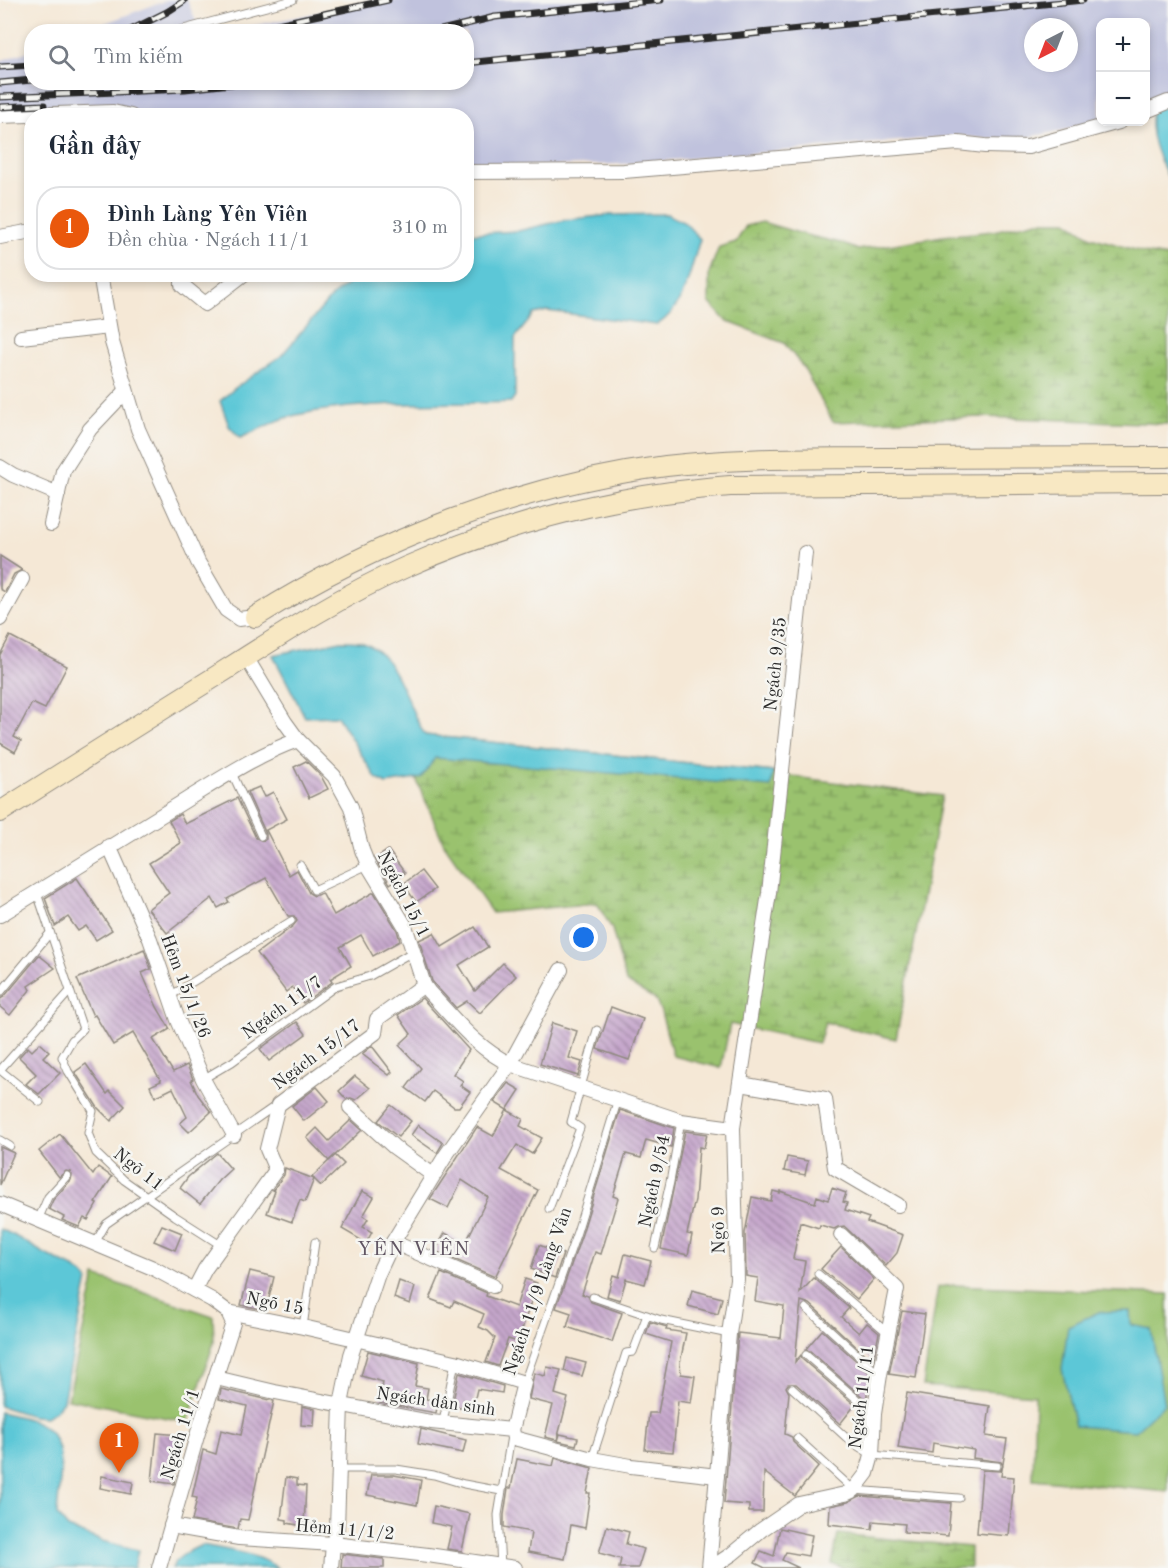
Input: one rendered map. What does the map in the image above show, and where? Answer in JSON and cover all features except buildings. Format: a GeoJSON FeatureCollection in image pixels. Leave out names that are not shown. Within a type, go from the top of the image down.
{"type":"FeatureCollection","features":[{"type":"Feature","properties":{"kind":"street"},"geometry":{"type":"LineString","coordinates":[[1150,109],[1168,102]]}},
{"type":"Feature","properties":{"kind":"street"},"geometry":{"type":"LineString","coordinates":[[0,116],[24,115]]}},
{"type":"Feature","properties":{"kind":"street"},"geometry":{"type":"LineString","coordinates":[[474,172],[624,171],[958,143],[1028,147],[1104,126]]}},
{"type":"Feature","properties":{"kind":"street"},"geometry":{"type":"LineString","coordinates":[[0,237],[24,232]]}},
{"type":"Feature","properties":{"kind":"street"},"geometry":{"type":"LineString","coordinates":[[101,282],[109,327],[138,429],[198,562],[226,610],[238,619],[255,617],[335,570],[388,544],[505,502],[606,476],[689,464],[773,458],[1168,457]]}},
{"type":"Feature","properties":{"kind":"street"},"geometry":{"type":"LineString","coordinates":[[182,282],[182,285],[205,304],[234,282]]}},
{"type":"Feature","properties":{"kind":"street"},"geometry":{"type":"LineString","coordinates":[[21,337],[109,327]]}},
{"type":"Feature","properties":{"kind":"street"},"geometry":{"type":"LineString","coordinates":[[51,524],[63,471],[90,429],[126,391]]}},
{"type":"Feature","properties":{"kind":"street"},"geometry":{"type":"LineString","coordinates":[[0,467],[58,494]]}},
{"type":"Feature","properties":{"kind":"street"},"geometry":{"type":"LineString","coordinates":[[0,812],[309,616],[405,567],[511,528],[624,499],[682,489],[804,484],[1168,483]]}},
{"type":"Feature","properties":{"kind":"street"},"geometry":{"type":"LineString","coordinates":[[448,521],[457,546]]}},
{"type":"Feature","properties":{"kind":"street","name":"Ngách 9/35"},"geometry":{"type":"LineString","coordinates":[[769,893],[805,553]]}},
{"type":"Feature","properties":{"kind":"street"},"geometry":{"type":"LineString","coordinates":[[0,619],[22,579]]}},
{"type":"Feature","properties":{"kind":"street","name":"Ngách 15/1"},"geometry":{"type":"LineString","coordinates":[[246,657],[285,722],[298,740],[334,776],[351,807],[368,865],[405,926],[424,985],[476,1041],[494,1057],[510,1064],[681,1121],[733,1128]]}},
{"type":"Feature","properties":{"kind":"street"},"geometry":{"type":"LineString","coordinates":[[0,915],[232,772],[278,747],[298,740]]}},
{"type":"Feature","properties":{"kind":"street","name":"Hẻm 15/1/26"},"geometry":{"type":"LineString","coordinates":[[109,846],[150,939],[203,1078],[234,1135]]}},
{"type":"Feature","properties":{"kind":"street","name":"Ngõ 9"},"geometry":{"type":"LineString","coordinates":[[710,1568],[729,1334],[737,1279],[733,1128],[769,893]]}},
{"type":"Feature","properties":{"kind":"street"},"geometry":{"type":"LineString","coordinates":[[331,1568],[337,1528],[341,1404],[355,1339],[378,1274],[393,1242],[433,1174],[510,1064],[561,970]]}},
{"type":"Feature","properties":{"kind":"street","name":"Ngách 15/17"},"geometry":{"type":"LineString","coordinates":[[194,1290],[205,1269],[276,1170],[267,1149],[278,1105],[375,1033],[377,1019],[424,985]]}},
{"type":"Feature","properties":{"kind":"street"},"geometry":{"type":"LineString","coordinates":[[741,1084],[825,1100],[835,1168],[898,1205]]}},
{"type":"Feature","properties":{"kind":"street"},"geometry":{"type":"LineString","coordinates":[[350,1107],[394,1147],[433,1174]]}},
{"type":"Feature","properties":{"kind":"street","name":"Ngõ 15"},"geometry":{"type":"LineString","coordinates":[[0,1204],[153,1268],[228,1312],[455,1362],[524,1383]]}},
{"type":"Feature","properties":{"kind":"street","name":"Ngách 11/11"},"geometry":{"type":"LineString","coordinates":[[841,1235],[897,1289],[874,1414],[872,1455],[867,1473],[854,1490]]}},
{"type":"Feature","properties":{"kind":"street"},"geometry":{"type":"LineString","coordinates":[[393,1242],[493,1286]]}},
{"type":"Feature","properties":{"kind":"street","name":"Ngách 11/1"},"geometry":{"type":"LineString","coordinates":[[159,1568],[232,1323],[228,1312]]}},
{"type":"Feature","properties":{"kind":"street","name":"Ngách dân sinh"},"geometry":{"type":"LineString","coordinates":[[216,1378],[275,1392],[430,1422],[512,1430],[514,1438],[592,1459],[717,1476]]}},
{"type":"Feature","properties":{"kind":"street","name":"Ngách 11/9 Làng Vân"},"geometry":{"type":"LineString","coordinates":[[512,1430],[524,1383]]}},
{"type":"Feature","properties":{"kind":"street"},"geometry":{"type":"LineString","coordinates":[[710,1568],[799,1504],[854,1490]]}},
{"type":"Feature","properties":{"kind":"street","name":"Hẻm 11/1/2"},"geometry":{"type":"LineString","coordinates":[[171,1526],[239,1538],[333,1544],[506,1567]]}},
{"type":"Feature","properties":{"kind":"lane"},"geometry":{"type":"LineString","coordinates":[[203,24],[293,0]]}},
{"type":"Feature","properties":{"kind":"lane"},"geometry":{"type":"LineString","coordinates":[[232,772],[261,836]]}},
{"type":"Feature","properties":{"kind":"lane"},"geometry":{"type":"LineString","coordinates":[[300,864],[314,890],[368,865]]}},
{"type":"Feature","properties":{"kind":"lane","name":"Ngõ 11"},"geometry":{"type":"LineString","coordinates":[[37,892],[83,1029],[72,1040],[62,1057],[93,1111],[88,1133],[96,1153],[124,1180],[147,1197],[222,1246]]}},
{"type":"Feature","properties":{"kind":"lane"},"geometry":{"type":"LineString","coordinates":[[170,996],[291,921]]}},
{"type":"Feature","properties":{"kind":"lane"},"geometry":{"type":"LineString","coordinates":[[0,993],[50,933]]}},
{"type":"Feature","properties":{"kind":"lane","name":"Ngách 11/7"},"geometry":{"type":"LineString","coordinates":[[203,1078],[232,1062],[336,986],[370,976],[414,951]]}},
{"type":"Feature","properties":{"kind":"lane"},"geometry":{"type":"LineString","coordinates":[[40,1102],[0,1070],[70,991]]}},
{"type":"Feature","properties":{"kind":"lane"},"geometry":{"type":"LineString","coordinates":[[549,1209],[580,1128],[571,1122],[597,1030]]}},
{"type":"Feature","properties":{"kind":"lane","name":"Ngách 11/9 Làng Vân"},"geometry":{"type":"LineString","coordinates":[[524,1383],[577,1232],[618,1099]]}},
{"type":"Feature","properties":{"kind":"lane"},"geometry":{"type":"LineString","coordinates":[[95,1244],[106,1224],[278,1105]]}},
{"type":"Feature","properties":{"kind":"lane","name":"Ngách 9/54"},"geometry":{"type":"LineString","coordinates":[[655,1248],[681,1121]]}},
{"type":"Feature","properties":{"kind":"lane"},"geometry":{"type":"LineString","coordinates":[[0,1140],[10,1146]]}},
{"type":"Feature","properties":{"kind":"lane"},"geometry":{"type":"LineString","coordinates":[[38,1220],[48,1197],[67,1176]]}},
{"type":"Feature","properties":{"kind":"lane"},"geometry":{"type":"LineString","coordinates":[[303,1327],[315,1242]]}},
{"type":"Feature","properties":{"kind":"lane"},"geometry":{"type":"LineString","coordinates":[[818,1274],[888,1333]]}},
{"type":"Feature","properties":{"kind":"lane"},"geometry":{"type":"LineString","coordinates":[[593,1297],[647,1315],[729,1334]]}},
{"type":"Feature","properties":{"kind":"lane"},"geometry":{"type":"LineString","coordinates":[[806,1308],[880,1375]]}},
{"type":"Feature","properties":{"kind":"lane"},"geometry":{"type":"LineString","coordinates":[[592,1459],[626,1353],[633,1352],[647,1315]]}},
{"type":"Feature","properties":{"kind":"lane"},"geometry":{"type":"LineString","coordinates":[[806,1355],[874,1414]]}},
{"type":"Feature","properties":{"kind":"lane"},"geometry":{"type":"LineString","coordinates":[[443,1422],[455,1362]]}},
{"type":"Feature","properties":{"kind":"lane"},"geometry":{"type":"LineString","coordinates":[[792,1388],[851,1442],[872,1455],[997,1466]]}},
{"type":"Feature","properties":{"kind":"lane","name":"Ngách 11/9 Làng Vân"},"geometry":{"type":"LineString","coordinates":[[506,1567],[498,1515],[512,1430]]}},
{"type":"Feature","properties":{"kind":"lane"},"geometry":{"type":"LineString","coordinates":[[797,1438],[854,1490],[958,1498]]}},
{"type":"Feature","properties":{"kind":"lane"},"geometry":{"type":"LineString","coordinates":[[339,1469],[396,1469],[434,1475],[501,1491]]}},
{"type":"Feature","properties":{"kind":"shaded area"},"geometry":{"type":"Polygon","coordinates":[[[167,0],[187,0],[197,24],[102,24],[167,0]]]}},
{"type":"Feature","properties":{"kind":"shaded area"},"geometry":{"type":"Polygon","coordinates":[[[377,0],[1168,0],[1168,91],[1150,99],[1150,18],[1096,18],[1096,123],[1008,141],[959,136],[624,164],[474,168],[474,108],[24,108],[24,113],[0,112],[0,61],[24,52],[24,90],[474,90],[474,24],[262,24],[377,0]]]}},
{"type":"Feature","properties":{"kind":"green space"},"geometry":{"type":"Polygon","coordinates":[[[1038,221],[1067,221],[1091,237],[1149,254],[1168,257],[1168,424],[983,417],[833,422],[803,367],[784,343],[726,321],[709,302],[709,273],[719,247],[736,242],[746,226],[762,222],[841,243],[858,250],[943,236],[993,231],[1038,221]]]}},
{"type":"Feature","properties":{"kind":"green space"},"geometry":{"type":"Polygon","coordinates":[[[396,732],[773,772],[802,778],[942,796],[896,1039],[825,1022],[819,1043],[730,1024],[721,1068],[673,1056],[661,1012],[655,999],[626,982],[612,929],[597,903],[492,913],[444,844],[396,732]]]}},
{"type":"Feature","properties":{"kind":"green space"},"geometry":{"type":"Polygon","coordinates":[[[95,1276],[213,1316],[214,1342],[188,1422],[68,1399],[95,1276]]]}},
{"type":"Feature","properties":{"kind":"green space"},"geometry":{"type":"Polygon","coordinates":[[[954,1285],[1168,1294],[1168,1492],[1033,1479],[1035,1395],[923,1386],[938,1287],[954,1285]]]}},
{"type":"Feature","properties":{"kind":"green space"},"geometry":{"type":"Polygon","coordinates":[[[838,1534],[970,1547],[970,1568],[844,1568],[832,1564],[838,1534]]]}},
{"type":"Feature","properties":{"kind":"water"},"geometry":{"type":"Polygon","coordinates":[[[1168,92],[1168,177],[1155,146],[1151,120],[1155,105],[1162,95],[1168,92]]]}},
{"type":"Feature","properties":{"kind":"water"},"geometry":{"type":"Polygon","coordinates":[[[667,214],[685,223],[700,239],[681,298],[667,317],[657,325],[547,311],[534,314],[515,338],[515,396],[511,402],[376,405],[323,410],[281,419],[240,438],[229,426],[220,401],[281,356],[332,296],[351,282],[474,282],[474,234],[518,231],[565,220],[609,215],[667,214]]]}},
{"type":"Feature","properties":{"kind":"water"},"geometry":{"type":"Polygon","coordinates":[[[341,641],[359,642],[372,647],[382,656],[399,681],[425,735],[773,772],[771,787],[435,758],[421,778],[386,784],[376,778],[337,716],[305,717],[273,655],[341,641]]]}},
{"type":"Feature","properties":{"kind":"water"},"geometry":{"type":"Polygon","coordinates":[[[0,1229],[76,1269],[88,1280],[63,1401],[46,1417],[32,1416],[0,1406],[0,1229]]]}},
{"type":"Feature","properties":{"kind":"water"},"geometry":{"type":"Polygon","coordinates":[[[1130,1311],[1131,1325],[1151,1329],[1164,1404],[1135,1431],[1075,1426],[1062,1369],[1068,1326],[1099,1312],[1130,1311]]]}},
{"type":"Feature","properties":{"kind":"water"},"geometry":{"type":"Polygon","coordinates":[[[0,1412],[32,1420],[48,1430],[55,1439],[61,1464],[57,1515],[68,1528],[102,1541],[138,1550],[134,1568],[0,1568],[0,1412]]]}},
{"type":"Feature","properties":{"kind":"water"},"geometry":{"type":"Polygon","coordinates":[[[202,1545],[251,1555],[278,1568],[172,1568],[181,1557],[202,1545]]]}},
{"type":"Feature","properties":{"kind":"railway"},"geometry":{"type":"LineString","coordinates":[[278,24],[388,0]]}},
{"type":"Feature","properties":{"kind":"railway"},"geometry":{"type":"LineString","coordinates":[[466,24],[495,17],[661,0]]}},
{"type":"Feature","properties":{"kind":"railway"},"geometry":{"type":"LineString","coordinates":[[474,62],[1083,0]]}},
{"type":"Feature","properties":{"kind":"railway"},"geometry":{"type":"LineString","coordinates":[[143,24],[184,1]]}},
{"type":"Feature","properties":{"kind":"railway"},"geometry":{"type":"LineString","coordinates":[[0,67],[24,66]]}},
{"type":"Feature","properties":{"kind":"railway"},"geometry":{"type":"LineString","coordinates":[[0,83],[24,81]]}},
{"type":"Feature","properties":{"kind":"railway"},"geometry":{"type":"LineString","coordinates":[[0,97],[162,90]]}},
{"type":"Feature","properties":{"kind":"railway"},"geometry":{"type":"LineString","coordinates":[[0,107],[44,105]]}},
{"type":"Feature","properties":{"kind":"place","name":"Đình Làng Yên Viên"},"geometry":{"type":"Point","coordinates":[119,1473]}},
{"type":"Feature","properties":{"kind":"district","name":"YÊN VIÊN"},"geometry":{"type":"Point","coordinates":[414,1248]}}]}
